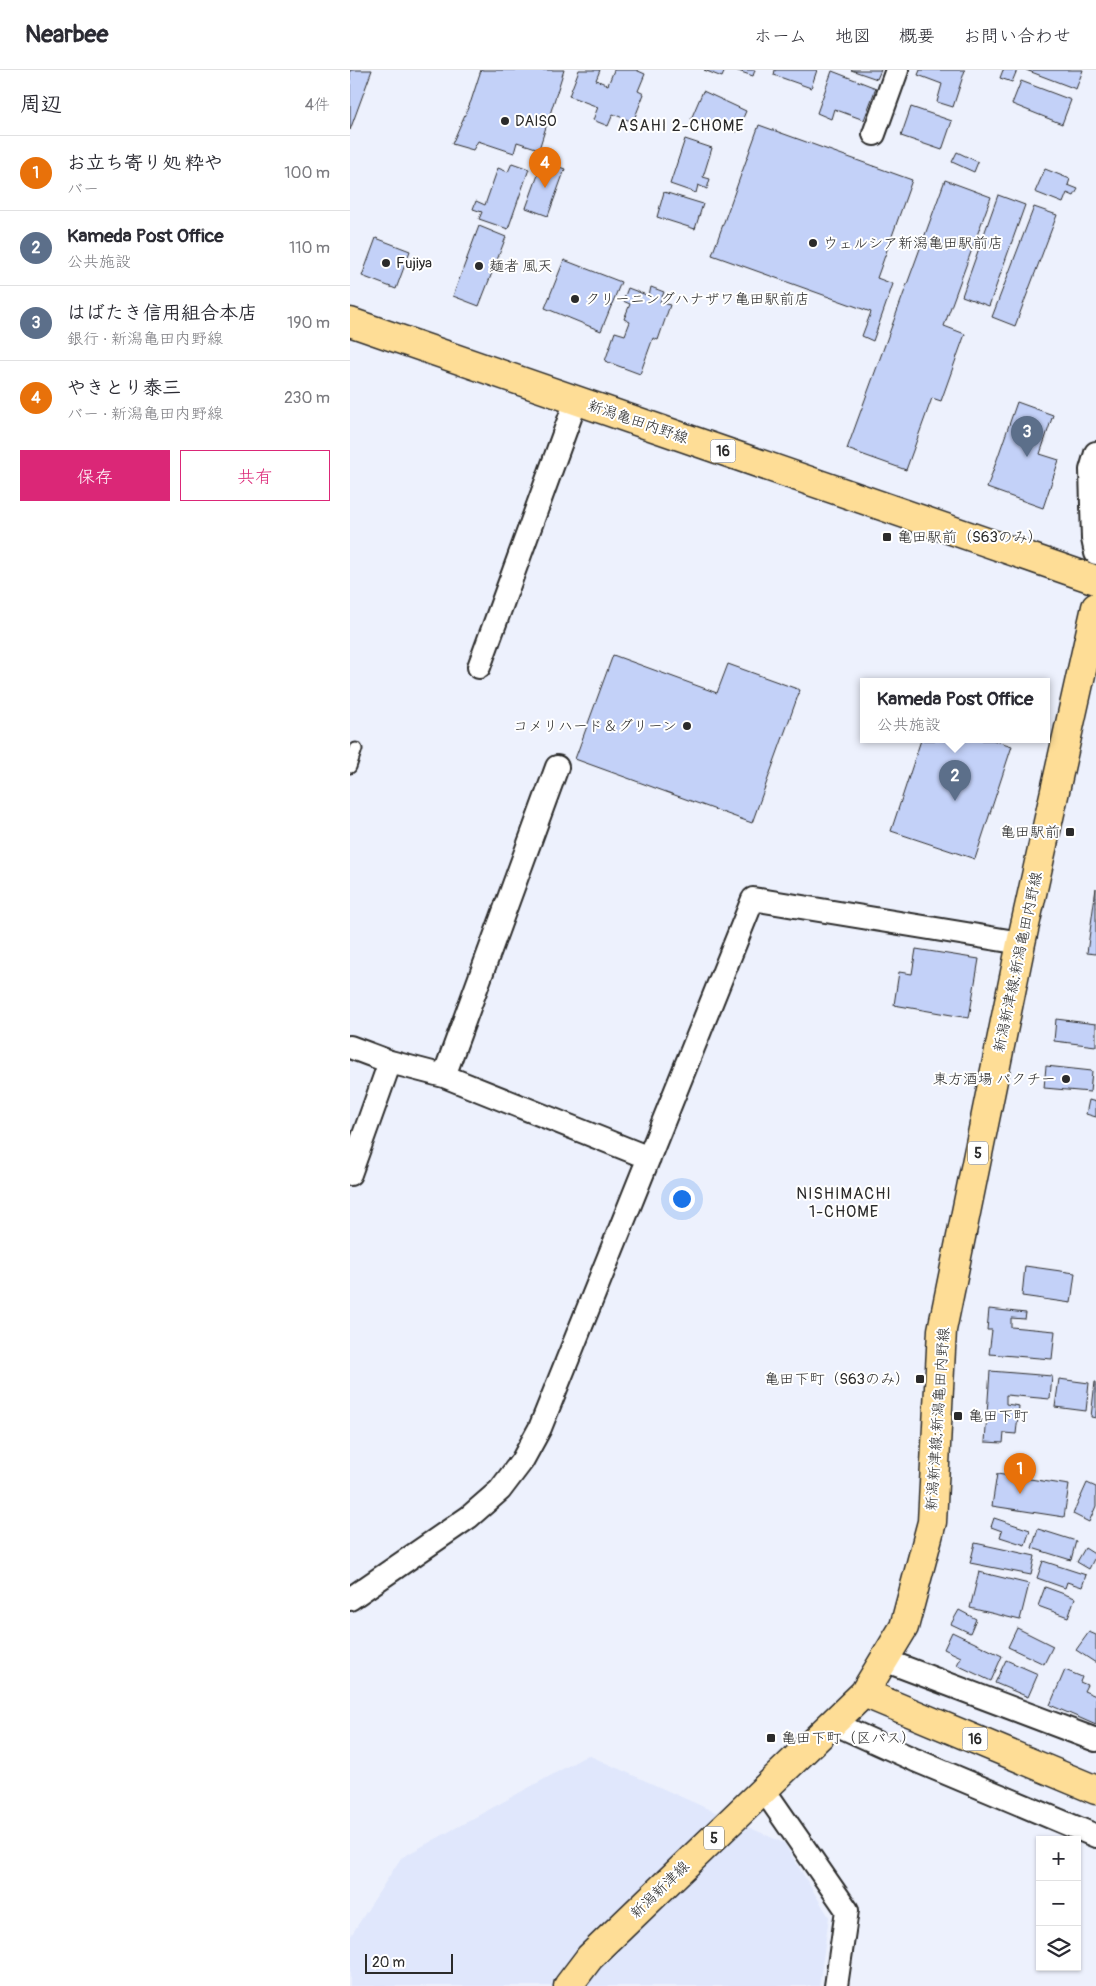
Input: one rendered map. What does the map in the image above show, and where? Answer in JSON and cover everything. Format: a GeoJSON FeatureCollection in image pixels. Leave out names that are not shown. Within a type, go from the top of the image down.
{"type":"FeatureCollection","features":[{"type":"Feature","properties":{"kind":"main road","name":"新潟亀田内野線"},"geometry":{"type":"LineString","coordinates":[[350,322],[1096,580]]}},
{"type":"Feature","properties":{"kind":"main road","name":"新潟新津線;新潟亀田内野線"},"geometry":{"type":"LineString","coordinates":[[864,1693],[904,1627],[932,1522],[942,1330],[1021,943],[1096,607]]}},
{"type":"Feature","properties":{"kind":"main road","name":"新潟新津線"},"geometry":{"type":"LineString","coordinates":[[568,1986],[590,1957],[864,1693]]}},
{"type":"Feature","properties":{"kind":"main road","name":"16"},"geometry":{"type":"LineString","coordinates":[[864,1693],[1090,1788]]}},
{"type":"Feature","properties":{"kind":"street"},"geometry":{"type":"LineString","coordinates":[[874,134],[898,70]]}},
{"type":"Feature","properties":{"kind":"street"},"geometry":{"type":"LineString","coordinates":[[479,667],[576,401]]}},
{"type":"Feature","properties":{"kind":"street"},"geometry":{"type":"LineString","coordinates":[[1096,453],[1091,470],[1093,539],[1096,553]]}},
{"type":"Feature","properties":{"kind":"street"},"geometry":{"type":"LineString","coordinates":[[444,1076],[557,767]]}},
{"type":"Feature","properties":{"kind":"street"},"geometry":{"type":"LineString","coordinates":[[350,1599],[469,1517],[500,1490],[522,1462],[540,1428],[753,899],[1021,943]]}},
{"type":"Feature","properties":{"kind":"street"},"geometry":{"type":"LineString","coordinates":[[350,1047],[390,1062],[444,1076],[649,1158]]}},
{"type":"Feature","properties":{"kind":"street"},"geometry":{"type":"LineString","coordinates":[[350,1174],[390,1062]]}},
{"type":"Feature","properties":{"kind":"street"},"geometry":{"type":"LineString","coordinates":[[884,1660],[1096,1740]]}},
{"type":"Feature","properties":{"kind":"street"},"geometry":{"type":"LineString","coordinates":[[833,1723],[915,1760],[1096,1836]]}},
{"type":"Feature","properties":{"kind":"street"},"geometry":{"type":"LineString","coordinates":[[764,1790],[847,1910],[836,1986]]}},
{"type":"Feature","properties":{"kind":"lane"},"geometry":{"type":"LineString","coordinates":[[350,767],[356,750]]}},
{"type":"Feature","properties":{"kind":"shaded area"},"geometry":{"type":"Polygon","coordinates":[[[588,1755],[784,1843],[829,1917],[819,1986],[350,1986],[350,1937],[401,1858],[588,1755]]]}},
{"type":"Feature","properties":{"kind":"building"},"geometry":{"type":"Polygon","coordinates":[[[350,70],[372,70],[350,130],[350,70]]]}},
{"type":"Feature","properties":{"kind":"building","name":"DAISO"},"geometry":{"type":"Polygon","coordinates":[[[481,70],[564,70],[539,149],[517,142],[514,153],[478,141],[473,150],[452,144],[471,101],[481,70]]]}},
{"type":"Feature","properties":{"kind":"building"},"geometry":{"type":"Polygon","coordinates":[[[579,70],[600,70],[596,80],[608,85],[614,70],[636,70],[645,74],[638,91],[644,94],[633,122],[613,114],[608,126],[593,120],[598,107],[569,96],[579,70]]]}},
{"type":"Feature","properties":{"kind":"building"},"geometry":{"type":"Polygon","coordinates":[[[704,70],[725,70],[722,77],[704,70]]]}},
{"type":"Feature","properties":{"kind":"building"},"geometry":{"type":"Polygon","coordinates":[[[735,70],[755,70],[753,76],[735,70]]]}},
{"type":"Feature","properties":{"kind":"building"},"geometry":{"type":"Polygon","coordinates":[[[775,70],[817,70],[811,88],[774,75],[775,70]]]}},
{"type":"Feature","properties":{"kind":"building"},"geometry":{"type":"Polygon","coordinates":[[[851,70],[881,70],[877,79],[851,70]]]}},
{"type":"Feature","properties":{"kind":"building"},"geometry":{"type":"Polygon","coordinates":[[[920,70],[965,70],[953,107],[937,102],[942,84],[918,75],[920,70]]]}},
{"type":"Feature","properties":{"kind":"building"},"geometry":{"type":"Polygon","coordinates":[[[1003,70],[1017,70],[1012,82],[1000,78],[1003,70]]]}},
{"type":"Feature","properties":{"kind":"building"},"geometry":{"type":"Polygon","coordinates":[[[1026,70],[1083,70],[1076,89],[1026,70]]]}},
{"type":"Feature","properties":{"kind":"building"},"geometry":{"type":"Polygon","coordinates":[[[832,71],[876,88],[864,120],[834,109],[831,119],[817,113],[832,71]]]}},
{"type":"Feature","properties":{"kind":"building"},"geometry":{"type":"Polygon","coordinates":[[[1021,81],[1071,100],[1062,124],[1012,104],[1021,81]]]}},
{"type":"Feature","properties":{"kind":"building"},"geometry":{"type":"Polygon","coordinates":[[[703,91],[746,111],[737,132],[712,121],[710,127],[691,119],[703,91]]]}},
{"type":"Feature","properties":{"kind":"building"},"geometry":{"type":"Polygon","coordinates":[[[911,107],[952,121],[942,150],[901,136],[911,107]]]}},
{"type":"Feature","properties":{"kind":"building"},"geometry":{"type":"Polygon","coordinates":[[[759,125],[912,180],[877,278],[893,284],[873,341],[862,336],[871,312],[712,255],[759,125]]]}},
{"type":"Feature","properties":{"kind":"building"},"geometry":{"type":"Polygon","coordinates":[[[685,139],[712,148],[703,177],[710,179],[707,189],[698,185],[696,193],[670,184],[685,139]]]}},
{"type":"Feature","properties":{"kind":"building"},"geometry":{"type":"Polygon","coordinates":[[[957,152],[978,162],[974,172],[952,162],[957,152]]]}},
{"type":"Feature","properties":{"kind":"building"},"geometry":{"type":"Polygon","coordinates":[[[543,161],[565,169],[548,216],[526,208],[543,161]]]}},
{"type":"Feature","properties":{"kind":"building"},"geometry":{"type":"Polygon","coordinates":[[[512,163],[529,169],[508,229],[479,219],[482,212],[473,209],[476,201],[485,205],[498,168],[508,172],[512,163]]]}},
{"type":"Feature","properties":{"kind":"building"},"geometry":{"type":"Polygon","coordinates":[[[1045,169],[1070,179],[1068,185],[1078,189],[1074,196],[1067,193],[1063,203],[1035,192],[1045,169]]]}},
{"type":"Feature","properties":{"kind":"building"},"geometry":{"type":"Polygon","coordinates":[[[945,180],[991,197],[944,326],[965,334],[941,401],[932,398],[906,470],[847,449],[945,180]]]}},
{"type":"Feature","properties":{"kind":"building"},"geometry":{"type":"Polygon","coordinates":[[[664,192],[703,204],[695,229],[657,217],[664,192]]]}},
{"type":"Feature","properties":{"kind":"building"},"geometry":{"type":"Polygon","coordinates":[[[998,195],[1025,205],[989,306],[962,296],[998,195]]]}},
{"type":"Feature","properties":{"kind":"building"},"geometry":{"type":"Polygon","coordinates":[[[1034,207],[1057,215],[1015,326],[992,317],[1034,207]]]}},
{"type":"Feature","properties":{"kind":"building","name":"麺者 風天"},"geometry":{"type":"Polygon","coordinates":[[[479,226],[506,237],[479,306],[453,296],[479,226]]]}},
{"type":"Feature","properties":{"kind":"building","name":"Fujiya"},"geometry":{"type":"Polygon","coordinates":[[[376,238],[410,251],[396,289],[362,276],[376,238]]]}},
{"type":"Feature","properties":{"kind":"building"},"geometry":{"type":"Polygon","coordinates":[[[564,260],[621,282],[601,331],[545,308],[564,260]]]}},
{"type":"Feature","properties":{"kind":"building"},"geometry":{"type":"Polygon","coordinates":[[[651,287],[664,292],[660,302],[670,305],[658,340],[653,338],[640,374],[605,361],[615,332],[625,335],[630,322],[624,319],[630,304],[623,301],[628,288],[649,296],[651,287]]]}},
{"type":"Feature","properties":{"kind":"building"},"geometry":{"type":"Polygon","coordinates":[[[1017,402],[1053,415],[1040,454],[1059,460],[1043,508],[987,488],[1017,402]]]}},
{"type":"Feature","properties":{"kind":"building","name":"コメリハード＆グリーン"},"geometry":{"type":"Polygon","coordinates":[[[613,655],[717,693],[728,664],[800,690],[752,823],[575,759],[613,655]]]}},
{"type":"Feature","properties":{"kind":"building"},"geometry":{"type":"Polygon","coordinates":[[[920,743],[1002,743],[1012,746],[975,859],[891,831],[920,743]]]}},
{"type":"Feature","properties":{"kind":"building"},"geometry":{"type":"Polygon","coordinates":[[[1096,888],[1096,954],[1087,953],[1096,888]]]}},
{"type":"Feature","properties":{"kind":"building"},"geometry":{"type":"Polygon","coordinates":[[[916,949],[979,959],[969,1018],[894,1005],[899,972],[912,974],[916,949]]]}},
{"type":"Feature","properties":{"kind":"building"},"geometry":{"type":"Polygon","coordinates":[[[1056,1019],[1096,1024],[1096,1046],[1054,1041],[1056,1019]]]}},
{"type":"Feature","properties":{"kind":"building"},"geometry":{"type":"Polygon","coordinates":[[[1046,1066],[1092,1071],[1090,1092],[1044,1088],[1046,1066]]]}},
{"type":"Feature","properties":{"kind":"building"},"geometry":{"type":"Polygon","coordinates":[[[1089,1100],[1096,1102],[1096,1117],[1086,1114],[1089,1100]]]}},
{"type":"Feature","properties":{"kind":"building"},"geometry":{"type":"Polygon","coordinates":[[[1025,1266],[1075,1273],[1071,1303],[1022,1296],[1025,1266]]]}},
{"type":"Feature","properties":{"kind":"building"},"geometry":{"type":"Polygon","coordinates":[[[989,1309],[1026,1313],[1025,1319],[1011,1318],[1011,1327],[1055,1331],[1052,1359],[989,1354],[992,1330],[987,1330],[989,1309]]]}},
{"type":"Feature","properties":{"kind":"building"},"geometry":{"type":"Polygon","coordinates":[[[990,1371],[1052,1376],[1050,1399],[1006,1395],[1006,1404],[1019,1406],[1016,1434],[1004,1433],[1003,1443],[985,1442],[990,1371]]]}},
{"type":"Feature","properties":{"kind":"building"},"geometry":{"type":"Polygon","coordinates":[[[1059,1379],[1089,1383],[1086,1411],[1055,1407],[1059,1379]]]}},
{"type":"Feature","properties":{"kind":"building"},"geometry":{"type":"Polygon","coordinates":[[[1096,1382],[1096,1418],[1091,1417],[1096,1382]]]}},
{"type":"Feature","properties":{"kind":"building"},"geometry":{"type":"Polygon","coordinates":[[[997,1474],[1069,1485],[1064,1517],[992,1506],[997,1474]]]}},
{"type":"Feature","properties":{"kind":"building"},"geometry":{"type":"Polygon","coordinates":[[[1087,1483],[1096,1487],[1096,1506],[1089,1522],[1073,1514],[1087,1483]]]}},
{"type":"Feature","properties":{"kind":"building"},"geometry":{"type":"Polygon","coordinates":[[[994,1518],[1030,1530],[1025,1545],[1000,1537],[1002,1531],[991,1527],[994,1518]]]}},
{"type":"Feature","properties":{"kind":"building"},"geometry":{"type":"Polygon","coordinates":[[[1038,1529],[1076,1541],[1071,1560],[1032,1548],[1038,1529]]]}},
{"type":"Feature","properties":{"kind":"building"},"geometry":{"type":"Polygon","coordinates":[[[975,1543],[1035,1556],[1031,1575],[970,1563],[975,1543]]]}},
{"type":"Feature","properties":{"kind":"building"},"geometry":{"type":"Polygon","coordinates":[[[1085,1548],[1096,1555],[1089,1569],[1077,1562],[1085,1548]]]}},
{"type":"Feature","properties":{"kind":"building"},"geometry":{"type":"Polygon","coordinates":[[[1043,1561],[1086,1575],[1082,1587],[1067,1582],[1065,1588],[1037,1578],[1043,1561]]]}},
{"type":"Feature","properties":{"kind":"building"},"geometry":{"type":"Polygon","coordinates":[[[979,1572],[1029,1584],[1020,1620],[970,1608],[979,1572]]]}},
{"type":"Feature","properties":{"kind":"building"},"geometry":{"type":"Polygon","coordinates":[[[1045,1587],[1075,1598],[1068,1617],[1038,1606],[1045,1587]]]}},
{"type":"Feature","properties":{"kind":"building"},"geometry":{"type":"Polygon","coordinates":[[[959,1610],[976,1619],[970,1633],[951,1624],[959,1610]]]}},
{"type":"Feature","properties":{"kind":"building"},"geometry":{"type":"Polygon","coordinates":[[[1017,1628],[1053,1646],[1044,1664],[1008,1647],[1017,1628]]]}},
{"type":"Feature","properties":{"kind":"building"},"geometry":{"type":"Polygon","coordinates":[[[952,1632],[1002,1656],[991,1681],[957,1665],[961,1657],[944,1649],[952,1632]]]}},
{"type":"Feature","properties":{"kind":"building"},"geometry":{"type":"Polygon","coordinates":[[[1089,1632],[1096,1635],[1096,1663],[1076,1650],[1089,1632]]]}},
{"type":"Feature","properties":{"kind":"building"},"geometry":{"type":"Polygon","coordinates":[[[1006,1660],[1038,1674],[1028,1697],[995,1683],[1006,1660]]]}},
{"type":"Feature","properties":{"kind":"building"},"geometry":{"type":"Polygon","coordinates":[[[1065,1670],[1082,1677],[1080,1682],[1087,1685],[1084,1691],[1096,1696],[1096,1725],[1050,1705],[1065,1670]]]}},
{"type":"Feature","properties":{"kind":"place","name":"DAISO"},"geometry":{"type":"Point","coordinates":[505,121]}},
{"type":"Feature","properties":{"kind":"place","name":"やきとり泰三"},"geometry":{"type":"Point","coordinates":[545,188]}},
{"type":"Feature","properties":{"kind":"place","name":"ウェルシア新潟亀田駅前店"},"geometry":{"type":"Point","coordinates":[813,243]}},
{"type":"Feature","properties":{"kind":"place","name":"Fujiya"},"geometry":{"type":"Point","coordinates":[386,263]}},
{"type":"Feature","properties":{"kind":"place","name":"麺者 風天"},"geometry":{"type":"Point","coordinates":[479,266]}},
{"type":"Feature","properties":{"kind":"place","name":"クリーニングハナザワ亀田駅前店"},"geometry":{"type":"Point","coordinates":[575,299]}},
{"type":"Feature","properties":{"kind":"place","name":"はばたき信用組合本店"},"geometry":{"type":"Point","coordinates":[1027,457]}},
{"type":"Feature","properties":{"kind":"place","name":"亀田駅前（S63のみ）"},"geometry":{"type":"Point","coordinates":[887,537]}},
{"type":"Feature","properties":{"kind":"place","name":"コメリハード＆グリーン"},"geometry":{"type":"Point","coordinates":[687,726]}},
{"type":"Feature","properties":{"kind":"place","name":"Kameda Post Office"},"geometry":{"type":"Point","coordinates":[955,801]}},
{"type":"Feature","properties":{"kind":"place","name":"亀田駅前"},"geometry":{"type":"Point","coordinates":[1070,832]}},
{"type":"Feature","properties":{"kind":"place","name":"東方酒場 パクチー"},"geometry":{"type":"Point","coordinates":[1066,1079]}},
{"type":"Feature","properties":{"kind":"place","name":"亀田下町（S63のみ）"},"geometry":{"type":"Point","coordinates":[920,1379]}},
{"type":"Feature","properties":{"kind":"place","name":"亀田下町"},"geometry":{"type":"Point","coordinates":[958,1416]}},
{"type":"Feature","properties":{"kind":"place","name":"お立ち寄り処 粋や"},"geometry":{"type":"Point","coordinates":[1020,1494]}},
{"type":"Feature","properties":{"kind":"place","name":"亀田下町（区バス）"},"geometry":{"type":"Point","coordinates":[771,1738]}},
{"type":"Feature","properties":{"kind":"district","name":"ASAHI 2-CHOME"},"geometry":{"type":"Point","coordinates":[681,126]}},
{"type":"Feature","properties":{"kind":"district","name":"NISHIMACHI 1-CHOME"},"geometry":{"type":"Point","coordinates":[844,1203]}}]}
